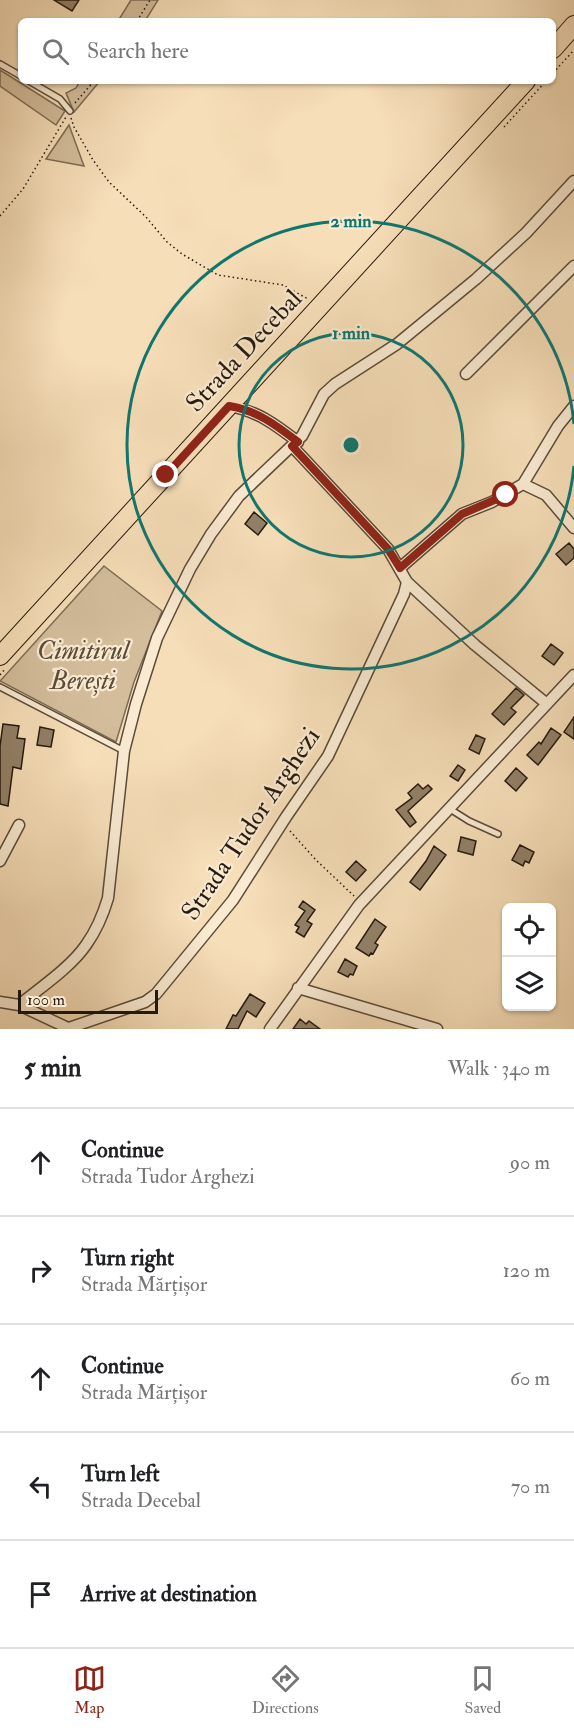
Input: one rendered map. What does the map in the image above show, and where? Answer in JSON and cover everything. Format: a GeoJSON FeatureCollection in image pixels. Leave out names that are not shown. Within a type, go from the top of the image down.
{"type":"FeatureCollection","features":[{"type":"Feature","properties":{"kind":"main road"},"geometry":{"type":"LineString","coordinates":[[556,46],[574,25]]}},
{"type":"Feature","properties":{"kind":"main road","name":"Strada Decebal"},"geometry":{"type":"LineString","coordinates":[[0,656],[522,84]]}},
{"type":"Feature","properties":{"kind":"street"},"geometry":{"type":"LineString","coordinates":[[20,1005],[86,947],[103,914],[108,898],[124,751],[136,704],[157,638],[190,569],[222,516],[239,496],[295,444],[307,429],[324,394],[335,384],[397,344],[476,279],[526,233],[574,181]]}},
{"type":"Feature","properties":{"kind":"street"},"geometry":{"type":"LineString","coordinates":[[466,374],[574,266]]}},
{"type":"Feature","properties":{"kind":"street"},"geometry":{"type":"LineString","coordinates":[[229,406],[246,408],[255,413],[272,423],[295,444],[388,549],[407,582],[474,645],[547,704]]}},
{"type":"Feature","properties":{"kind":"street"},"geometry":{"type":"LineString","coordinates":[[400,568],[462,514],[492,502],[523,484],[558,426],[574,406]]}},
{"type":"Feature","properties":{"kind":"street"},"geometry":{"type":"LineString","coordinates":[[523,484],[546,495],[574,528]]}},
{"type":"Feature","properties":{"kind":"street","name":"Strada Tudor Arghezi"},"geometry":{"type":"LineString","coordinates":[[69,1029],[145,1002],[156,994],[233,900],[328,756],[404,594],[407,582]]}},
{"type":"Feature","properties":{"kind":"street"},"geometry":{"type":"LineString","coordinates":[[270,1029],[361,903],[574,675]]}},
{"type":"Feature","properties":{"kind":"street"},"geometry":{"type":"LineString","coordinates":[[0,861],[19,825]]}},
{"type":"Feature","properties":{"kind":"street"},"geometry":{"type":"LineString","coordinates":[[298,988],[437,1029]]}},
{"type":"Feature","properties":{"kind":"street"},"geometry":{"type":"LineString","coordinates":[[0,1002],[20,1005],[69,1029]]}},
{"type":"Feature","properties":{"kind":"lane"},"geometry":{"type":"LineString","coordinates":[[0,64],[18,74]]}},
{"type":"Feature","properties":{"kind":"lane"},"geometry":{"type":"LineString","coordinates":[[34,84],[60,99],[69,111]]}},
{"type":"Feature","properties":{"kind":"lane"},"geometry":{"type":"LineString","coordinates":[[0,687],[124,751]]}},
{"type":"Feature","properties":{"kind":"lane"},"geometry":{"type":"LineString","coordinates":[[450,809],[469,821],[498,834]]}},
{"type":"Feature","properties":{"kind":"path"},"geometry":{"type":"LineString","coordinates":[[139,18],[150,0]]}},
{"type":"Feature","properties":{"kind":"path"},"geometry":{"type":"LineString","coordinates":[[556,70],[574,50]]}},
{"type":"Feature","properties":{"kind":"path"},"geometry":{"type":"LineString","coordinates":[[0,216],[23,189],[69,111],[92,84]]}},
{"type":"Feature","properties":{"kind":"path"},"geometry":{"type":"LineString","coordinates":[[69,111],[74,127],[109,182],[167,242],[182,254],[218,275],[283,285],[320,306]]}},
{"type":"Feature","properties":{"kind":"path"},"geometry":{"type":"LineString","coordinates":[[283,822],[316,860],[361,903]]}},
{"type":"Feature","properties":{"kind":"green space"},"geometry":{"type":"Polygon","coordinates":[[[131,0],[158,0],[147,18],[120,18],[131,0]]]}},
{"type":"Feature","properties":{"kind":"green space"},"geometry":{"type":"Polygon","coordinates":[[[0,70],[18,81],[18,84],[22,84],[65,111],[56,125],[0,86],[0,70]]]}},
{"type":"Feature","properties":{"kind":"green space"},"geometry":{"type":"Polygon","coordinates":[[[78,84],[97,84],[74,112],[66,93],[76,88],[78,84]]]}},
{"type":"Feature","properties":{"kind":"green space"},"geometry":{"type":"Polygon","coordinates":[[[69,125],[84,166],[46,159],[69,125]]]}},
{"type":"Feature","properties":{"kind":"green space","name":"Cimitirul Berești"},"geometry":{"type":"Polygon","coordinates":[[[104,566],[162,611],[134,682],[116,742],[0,681],[104,566]]]}},
{"type":"Feature","properties":{"kind":"building"},"geometry":{"type":"Polygon","coordinates":[[[54,0],[79,0],[72,11],[54,0]]]}},
{"type":"Feature","properties":{"kind":"building"},"geometry":{"type":"Polygon","coordinates":[[[254,512],[267,523],[258,535],[245,524],[254,512]]]}},
{"type":"Feature","properties":{"kind":"building"},"geometry":{"type":"Polygon","coordinates":[[[569,543],[574,549],[574,558],[566,565],[556,554],[569,543]]]}},
{"type":"Feature","properties":{"kind":"building"},"geometry":{"type":"Polygon","coordinates":[[[551,644],[563,653],[554,665],[542,656],[551,644]]]}},
{"type":"Feature","properties":{"kind":"building"},"geometry":{"type":"Polygon","coordinates":[[[516,688],[524,695],[511,708],[516,712],[504,725],[492,714],[516,688]]]}},
{"type":"Feature","properties":{"kind":"building"},"geometry":{"type":"Polygon","coordinates":[[[574,717],[574,739],[564,732],[574,717]]]}},
{"type":"Feature","properties":{"kind":"building"},"geometry":{"type":"Polygon","coordinates":[[[3,724],[19,726],[17,738],[25,739],[21,769],[13,767],[8,806],[0,804],[0,746],[3,724]]]}},
{"type":"Feature","properties":{"kind":"building"},"geometry":{"type":"Polygon","coordinates":[[[40,727],[54,730],[51,747],[37,745],[40,727]]]}},
{"type":"Feature","properties":{"kind":"building"},"geometry":{"type":"Polygon","coordinates":[[[551,728],[561,735],[538,765],[527,755],[539,742],[541,744],[551,728]]]}},
{"type":"Feature","properties":{"kind":"building"},"geometry":{"type":"Polygon","coordinates":[[[476,735],[485,739],[479,754],[469,749],[476,735]]]}},
{"type":"Feature","properties":{"kind":"building"},"geometry":{"type":"Polygon","coordinates":[[[458,765],[465,770],[458,781],[450,776],[458,765]]]}},
{"type":"Feature","properties":{"kind":"building"},"geometry":{"type":"Polygon","coordinates":[[[516,768],[527,778],[516,791],[505,781],[516,768]]]}},
{"type":"Feature","properties":{"kind":"building"},"geometry":{"type":"Polygon","coordinates":[[[418,784],[423,789],[428,785],[432,789],[408,811],[416,822],[410,827],[396,810],[412,798],[408,793],[418,784]]]}},
{"type":"Feature","properties":{"kind":"building"},"geometry":{"type":"Polygon","coordinates":[[[461,837],[476,841],[473,855],[458,851],[461,837]]]}},
{"type":"Feature","properties":{"kind":"building"},"geometry":{"type":"Polygon","coordinates":[[[520,845],[534,852],[529,863],[525,861],[523,866],[512,860],[520,845]]]}},
{"type":"Feature","properties":{"kind":"building"},"geometry":{"type":"Polygon","coordinates":[[[434,846],[446,855],[420,890],[410,882],[434,846]]]}},
{"type":"Feature","properties":{"kind":"building"},"geometry":{"type":"Polygon","coordinates":[[[356,861],[366,870],[356,881],[346,872],[356,861]]]}},
{"type":"Feature","properties":{"kind":"building"},"geometry":{"type":"Polygon","coordinates":[[[303,901],[315,910],[307,921],[312,924],[304,937],[296,932],[299,927],[295,925],[305,911],[299,907],[303,901]]]}},
{"type":"Feature","properties":{"kind":"building"},"geometry":{"type":"Polygon","coordinates":[[[375,919],[386,927],[375,943],[378,945],[373,954],[369,956],[356,948],[375,919]]]}},
{"type":"Feature","properties":{"kind":"building"},"geometry":{"type":"Polygon","coordinates":[[[345,959],[357,966],[353,975],[350,974],[348,977],[338,972],[345,959]]]}},
{"type":"Feature","properties":{"kind":"building"},"geometry":{"type":"Polygon","coordinates":[[[250,994],[265,1003],[256,1017],[247,1011],[238,1029],[226,1029],[233,1015],[236,1016],[250,994]]]}},
{"type":"Feature","properties":{"kind":"building"},"geometry":{"type":"Polygon","coordinates":[[[300,1019],[306,1024],[309,1021],[320,1029],[293,1029],[300,1019]]]}},
{"type":"Feature","properties":{"kind":"route"},"geometry":{"type":"LineString","coordinates":[[166,475],[229,406],[246,408],[298,442],[292,446],[388,549],[400,568],[462,514],[506,495]]}}]}
